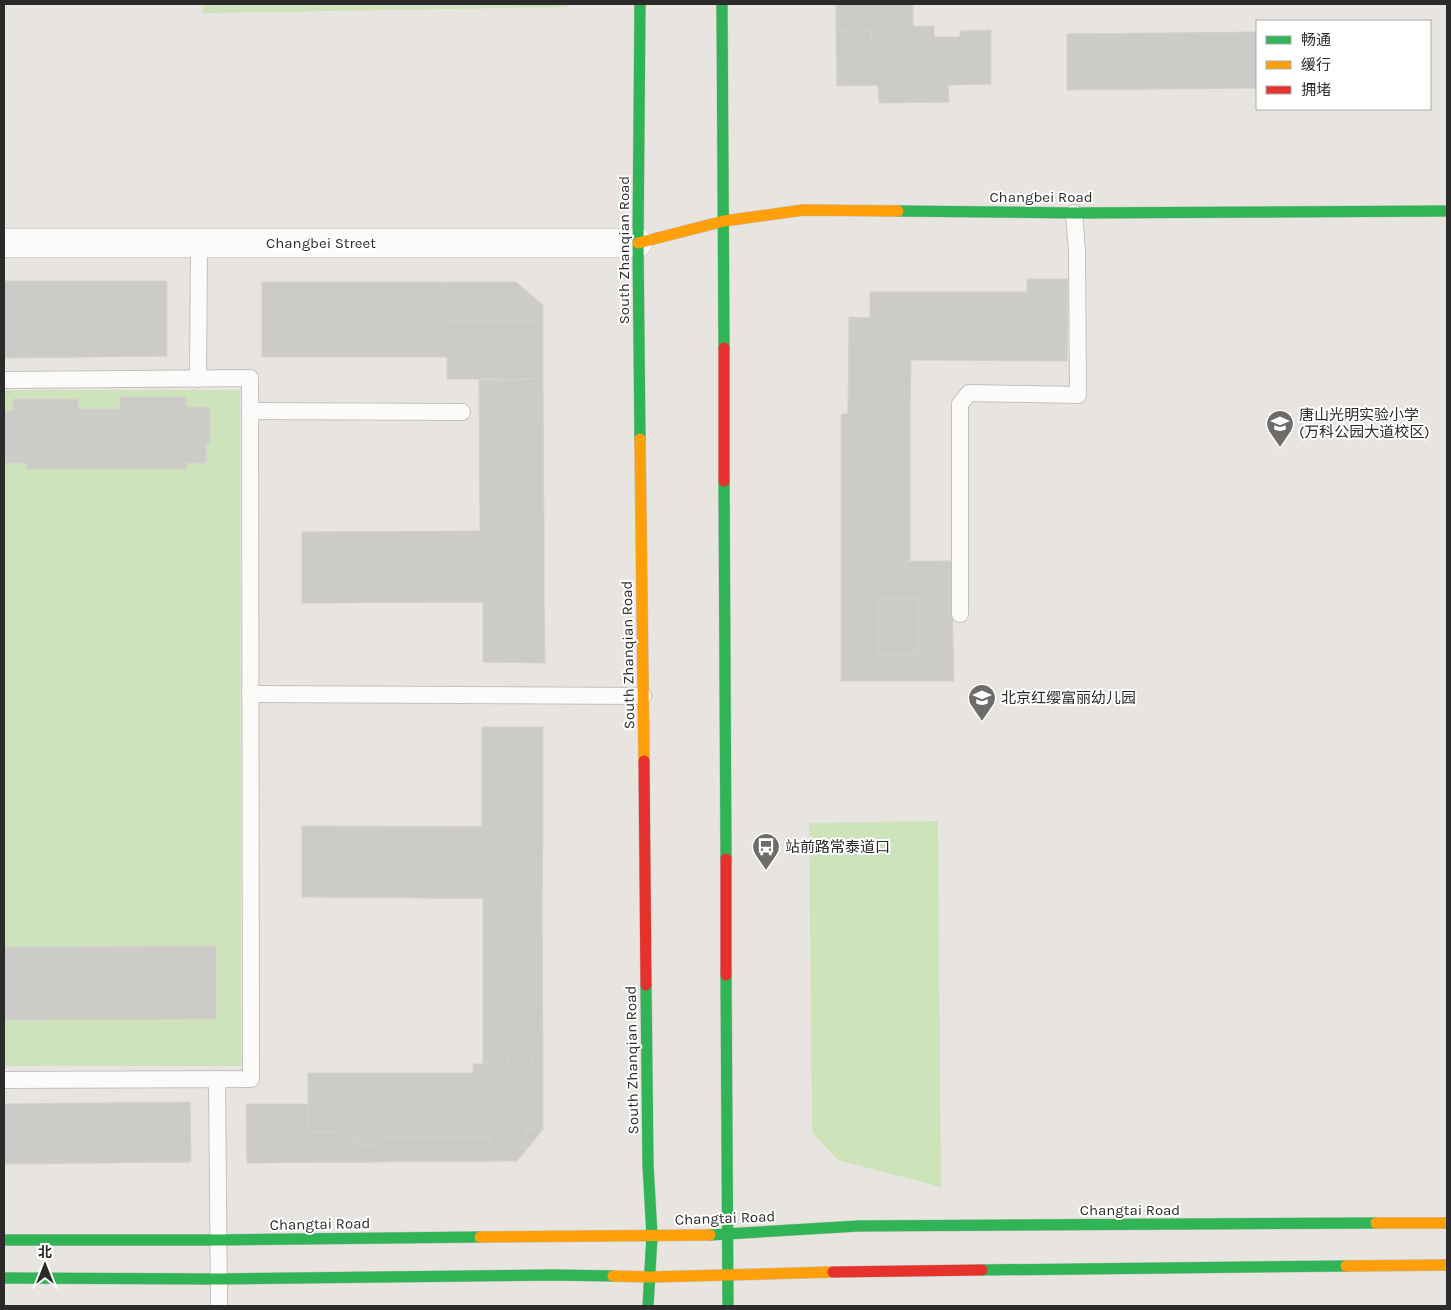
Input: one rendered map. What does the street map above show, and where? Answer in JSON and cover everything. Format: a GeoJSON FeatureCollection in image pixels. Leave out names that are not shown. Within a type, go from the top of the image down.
{"type":"FeatureCollection","features":[{"type":"Feature","properties":{"kind":"street","name":"South Zhanqian Road"},"geometry":{"type":"LineString","coordinates":[[640,4],[638,243],[648,1165],[652,1236],[648,1306]]}},
{"type":"Feature","properties":{"kind":"street"},"geometry":{"type":"LineString","coordinates":[[722,4],[728,1306]]}},
{"type":"Feature","properties":{"kind":"street","name":"Changbei Road"},"geometry":{"type":"LineString","coordinates":[[638,243],[724,221],[803,210],[1074,213],[1447,211]]}},
{"type":"Feature","properties":{"kind":"street","name":"Changbei Street"},"geometry":{"type":"LineString","coordinates":[[4,243],[638,243]]}},
{"type":"Feature","properties":{"kind":"street","name":"Changtai Road"},"geometry":{"type":"LineString","coordinates":[[4,1240],[728,1235],[858,1226],[1447,1223]]}},
{"type":"Feature","properties":{"kind":"street"},"geometry":{"type":"LineString","coordinates":[[4,1278],[218,1279],[555,1275],[651,1277],[859,1271],[1447,1265]]}},
{"type":"Feature","properties":{"kind":"lane"},"geometry":{"type":"LineString","coordinates":[[960,614],[960,404],[969,394],[1078,395],[1077,251],[1074,213]]}},
{"type":"Feature","properties":{"kind":"lane"},"geometry":{"type":"LineString","coordinates":[[198,379],[199,243]]}},
{"type":"Feature","properties":{"kind":"lane"},"geometry":{"type":"LineString","coordinates":[[4,380],[250,378],[251,1079],[4,1080]]}},
{"type":"Feature","properties":{"kind":"lane"},"geometry":{"type":"LineString","coordinates":[[250,411],[462,412]]}},
{"type":"Feature","properties":{"kind":"lane"},"geometry":{"type":"LineString","coordinates":[[250,694],[643,696]]}},
{"type":"Feature","properties":{"kind":"lane"},"geometry":{"type":"LineString","coordinates":[[217,1079],[219,1306]]}},
{"type":"Feature","properties":{"kind":"green space"},"geometry":{"type":"Polygon","coordinates":[[[203,4],[567,4],[568,7],[203,13],[203,4]]]}},
{"type":"Feature","properties":{"kind":"green space"},"geometry":{"type":"Polygon","coordinates":[[[4,390],[240,390],[241,1066],[4,1066],[4,390]]]}},
{"type":"Feature","properties":{"kind":"green space"},"geometry":{"type":"Polygon","coordinates":[[[938,821],[941,1187],[838,1160],[812,1132],[809,823],[938,821]]]}},
{"type":"Feature","properties":{"kind":"building"},"geometry":{"type":"Polygon","coordinates":[[[836,4],[913,4],[913,27],[891,27],[892,38],[871,38],[871,30],[836,31],[836,4]]]}},
{"type":"Feature","properties":{"kind":"building"},"geometry":{"type":"Polygon","coordinates":[[[934,26],[934,37],[960,37],[960,31],[991,30],[991,84],[948,85],[949,102],[879,103],[878,85],[837,86],[836,31],[871,30],[871,38],[892,38],[891,27],[934,26]]]}},
{"type":"Feature","properties":{"kind":"building"},"geometry":{"type":"Polygon","coordinates":[[[1256,32],[1256,88],[1067,90],[1067,34],[1256,32]]]}},
{"type":"Feature","properties":{"kind":"building"},"geometry":{"type":"Polygon","coordinates":[[[1027,279],[1068,279],[1067,361],[911,360],[910,413],[848,413],[849,317],[870,318],[870,292],[1027,292],[1027,279]]]}},
{"type":"Feature","properties":{"kind":"building"},"geometry":{"type":"Polygon","coordinates":[[[4,281],[167,281],[167,356],[4,358],[4,281]]]}},
{"type":"Feature","properties":{"kind":"building"},"geometry":{"type":"Polygon","coordinates":[[[262,282],[446,282],[446,322],[543,322],[543,379],[447,379],[447,357],[262,357],[262,282]]]}},
{"type":"Feature","properties":{"kind":"building"},"geometry":{"type":"Polygon","coordinates":[[[446,282],[516,282],[543,305],[543,322],[446,322],[446,282]]]}},
{"type":"Feature","properties":{"kind":"building"},"geometry":{"type":"Polygon","coordinates":[[[543,379],[544,531],[480,531],[479,380],[543,379]]]}},
{"type":"Feature","properties":{"kind":"building"},"geometry":{"type":"Polygon","coordinates":[[[120,397],[186,397],[186,407],[210,407],[210,443],[206,443],[206,463],[187,463],[187,469],[27,469],[27,463],[6,463],[6,457],[4,457],[4,411],[13,411],[13,399],[78,399],[78,409],[120,409],[120,397]]]}},
{"type":"Feature","properties":{"kind":"building"},"geometry":{"type":"Polygon","coordinates":[[[848,413],[910,413],[910,562],[841,562],[841,415],[848,413]]]}},
{"type":"Feature","properties":{"kind":"building"},"geometry":{"type":"Polygon","coordinates":[[[544,531],[544,602],[302,603],[302,532],[544,531]]]}},
{"type":"Feature","properties":{"kind":"building"},"geometry":{"type":"Polygon","coordinates":[[[951,561],[954,681],[841,681],[841,562],[951,561]],[[878,598],[878,655],[918,655],[918,598],[878,598]]]}},
{"type":"Feature","properties":{"kind":"building"},"geometry":{"type":"Polygon","coordinates":[[[878,598],[918,598],[918,655],[878,655],[878,598]]]}},
{"type":"Feature","properties":{"kind":"building"},"geometry":{"type":"Polygon","coordinates":[[[483,602],[544,602],[545,663],[483,662],[483,602]]]}},
{"type":"Feature","properties":{"kind":"building"},"geometry":{"type":"Polygon","coordinates":[[[482,727],[543,727],[543,827],[482,827],[482,727]]]}},
{"type":"Feature","properties":{"kind":"building"},"geometry":{"type":"Polygon","coordinates":[[[302,826],[543,827],[542,899],[302,897],[302,826]]]}},
{"type":"Feature","properties":{"kind":"building"},"geometry":{"type":"Polygon","coordinates":[[[483,898],[542,899],[543,1071],[533,1071],[533,1053],[509,1053],[509,1064],[483,1064],[483,898]]]}},
{"type":"Feature","properties":{"kind":"building"},"geometry":{"type":"Polygon","coordinates":[[[216,946],[216,1019],[4,1020],[4,947],[216,946]]]}},
{"type":"Feature","properties":{"kind":"building"},"geometry":{"type":"Polygon","coordinates":[[[509,1053],[533,1053],[533,1071],[543,1071],[543,1129],[526,1129],[526,1147],[490,1147],[490,1137],[381,1137],[381,1145],[359,1145],[359,1139],[341,1139],[341,1132],[308,1132],[308,1073],[473,1073],[473,1064],[509,1064],[509,1053]]]}},
{"type":"Feature","properties":{"kind":"building"},"geometry":{"type":"Polygon","coordinates":[[[190,1102],[191,1162],[4,1164],[4,1104],[190,1102]]]}},
{"type":"Feature","properties":{"kind":"building"},"geometry":{"type":"Polygon","coordinates":[[[246,1104],[308,1104],[308,1132],[341,1132],[341,1139],[359,1139],[359,1145],[381,1145],[381,1137],[490,1137],[490,1147],[526,1147],[526,1129],[543,1129],[517,1161],[247,1163],[246,1104]]]}},
{"type":"Feature","properties":{"kind":"traffic: fast"},"geometry":{"type":"LineString","coordinates":[[640,4],[638,243],[640,439]]}},
{"type":"Feature","properties":{"kind":"traffic: fast"},"geometry":{"type":"LineString","coordinates":[[722,4],[724,348]]}},
{"type":"Feature","properties":{"kind":"traffic: fast"},"geometry":{"type":"LineString","coordinates":[[898,211],[1074,213],[1447,211]]}},
{"type":"Feature","properties":{"kind":"traffic: fast"},"geometry":{"type":"LineString","coordinates":[[724,481],[726,859]]}},
{"type":"Feature","properties":{"kind":"traffic: fast"},"geometry":{"type":"LineString","coordinates":[[726,975],[728,1306]]}},
{"type":"Feature","properties":{"kind":"traffic: fast"},"geometry":{"type":"LineString","coordinates":[[646,985],[648,1165],[652,1236],[648,1306]]}},
{"type":"Feature","properties":{"kind":"traffic: fast"},"geometry":{"type":"LineString","coordinates":[[710,1235],[858,1226],[1376,1223]]}},
{"type":"Feature","properties":{"kind":"traffic: fast"},"geometry":{"type":"LineString","coordinates":[[4,1240],[480,1237]]}},
{"type":"Feature","properties":{"kind":"traffic: fast"},"geometry":{"type":"LineString","coordinates":[[982,1270],[1346,1266]]}},
{"type":"Feature","properties":{"kind":"traffic: fast"},"geometry":{"type":"LineString","coordinates":[[4,1278],[219,1279],[613,1276]]}},
{"type":"Feature","properties":{"kind":"traffic: slow"},"geometry":{"type":"LineString","coordinates":[[638,243],[724,221],[803,210],[898,211]]}},
{"type":"Feature","properties":{"kind":"traffic: slow"},"geometry":{"type":"LineString","coordinates":[[640,439],[644,761]]}},
{"type":"Feature","properties":{"kind":"traffic: slow"},"geometry":{"type":"LineString","coordinates":[[1376,1223],[1447,1223]]}},
{"type":"Feature","properties":{"kind":"traffic: slow"},"geometry":{"type":"LineString","coordinates":[[480,1237],[710,1235]]}},
{"type":"Feature","properties":{"kind":"traffic: slow"},"geometry":{"type":"LineString","coordinates":[[1346,1266],[1447,1265]]}},
{"type":"Feature","properties":{"kind":"traffic: slow"},"geometry":{"type":"LineString","coordinates":[[613,1276],[651,1277],[833,1272]]}},
{"type":"Feature","properties":{"kind":"traffic: jam"},"geometry":{"type":"LineString","coordinates":[[724,348],[724,481]]}},
{"type":"Feature","properties":{"kind":"traffic: jam"},"geometry":{"type":"LineString","coordinates":[[644,761],[646,985]]}},
{"type":"Feature","properties":{"kind":"traffic: jam"},"geometry":{"type":"LineString","coordinates":[[726,859],[726,975]]}},
{"type":"Feature","properties":{"kind":"traffic: jam"},"geometry":{"type":"LineString","coordinates":[[833,1272],[982,1270]]}},
{"type":"Feature","properties":{"kind":"place","name":"唐山光明实验小学 (万科公园大道校区)"},"geometry":{"type":"Point","coordinates":[1280,448]}},
{"type":"Feature","properties":{"kind":"place","name":"北京红缨富丽幼儿园"},"geometry":{"type":"Point","coordinates":[982,722]}},
{"type":"Feature","properties":{"kind":"place","name":"站前路常泰道口"},"geometry":{"type":"Point","coordinates":[766,871]}}]}
